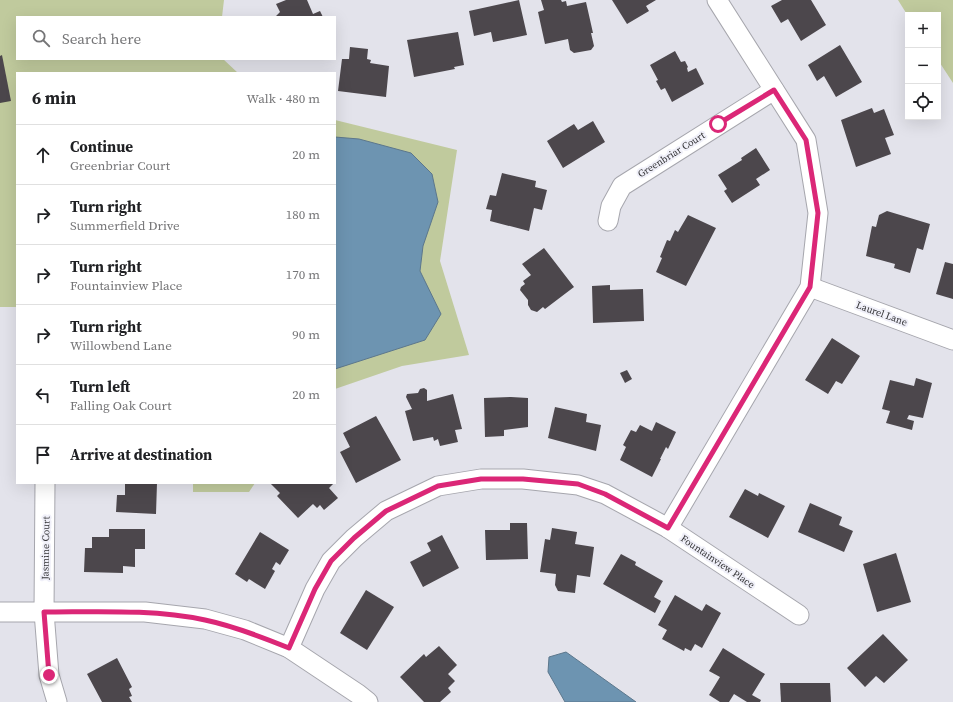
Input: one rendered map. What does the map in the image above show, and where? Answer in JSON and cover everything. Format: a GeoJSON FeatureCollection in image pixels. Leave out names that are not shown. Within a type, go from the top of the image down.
{"type":"FeatureCollection","features":[{"type":"Feature","properties":{"kind":"street"},"geometry":{"type":"LineString","coordinates":[[668,528],[810,287],[818,213],[806,140],[717,0]]}},
{"type":"Feature","properties":{"kind":"street","name":"Greenbriar Court"},"geometry":{"type":"LineString","coordinates":[[608,221],[611,206],[622,186],[774,90]]}},
{"type":"Feature","properties":{"kind":"street","name":"Laurel Lane"},"geometry":{"type":"LineString","coordinates":[[810,287],[953,340]]}},
{"type":"Feature","properties":{"kind":"street","name":"Fountainview Place"},"geometry":{"type":"LineString","coordinates":[[289,648],[315,589],[331,561],[354,538],[386,511],[438,486],[481,479],[523,479],[578,484],[605,494],[668,528],[799,615]]}},
{"type":"Feature","properties":{"kind":"street","name":"Jasmine Court"},"geometry":{"type":"LineString","coordinates":[[45,484],[44,612],[49,675],[57,702]]}},
{"type":"Feature","properties":{"kind":"street"},"geometry":{"type":"LineString","coordinates":[[0,612],[145,612],[205,619],[245,630],[289,648],[368,702]]}},
{"type":"Feature","properties":{"kind":"green space"},"geometry":{"type":"Polygon","coordinates":[[[0,0],[224,0],[222,16],[16,16],[16,60],[224,60],[237,72],[16,72],[16,307],[0,307],[0,0]]]}},
{"type":"Feature","properties":{"kind":"green space"},"geometry":{"type":"Polygon","coordinates":[[[898,0],[953,0],[953,83],[941,65],[941,12],[906,12],[898,0]]]}},
{"type":"Feature","properties":{"kind":"green space"},"geometry":{"type":"Polygon","coordinates":[[[336,120],[457,150],[440,261],[469,355],[402,366],[336,389],[336,120]]]}},
{"type":"Feature","properties":{"kind":"green space"},"geometry":{"type":"Polygon","coordinates":[[[193,484],[254,484],[249,492],[193,492],[193,484]]]}},
{"type":"Feature","properties":{"kind":"water"},"geometry":{"type":"Polygon","coordinates":[[[336,137],[359,139],[411,153],[432,174],[438,202],[423,246],[420,271],[441,314],[425,340],[336,369],[336,137]]]}},
{"type":"Feature","properties":{"kind":"water"},"geometry":{"type":"Polygon","coordinates":[[[566,652],[636,702],[565,702],[548,672],[549,657],[566,652]]]}},
{"type":"Feature","properties":{"kind":"building"},"geometry":{"type":"Polygon","coordinates":[[[286,0],[307,0],[313,14],[320,11],[322,16],[276,16],[280,12],[276,4],[286,0]]]}},
{"type":"Feature","properties":{"kind":"building"},"geometry":{"type":"Polygon","coordinates":[[[519,0],[527,35],[493,42],[491,32],[474,36],[469,11],[519,0]]]}},
{"type":"Feature","properties":{"kind":"building"},"geometry":{"type":"Polygon","coordinates":[[[541,0],[566,1],[567,6],[586,2],[593,33],[591,33],[594,46],[591,50],[574,53],[570,50],[568,39],[545,44],[538,12],[544,10],[541,0]]]}},
{"type":"Feature","properties":{"kind":"building"},"geometry":{"type":"Polygon","coordinates":[[[612,0],[656,0],[646,6],[649,11],[627,24],[612,0]]]}},
{"type":"Feature","properties":{"kind":"building"},"geometry":{"type":"Polygon","coordinates":[[[782,0],[811,0],[826,25],[801,41],[788,19],[781,23],[771,6],[782,0]]]}},
{"type":"Feature","properties":{"kind":"building"},"geometry":{"type":"Polygon","coordinates":[[[458,32],[464,65],[454,67],[455,69],[414,77],[407,40],[458,32]]]}},
{"type":"Feature","properties":{"kind":"building"},"geometry":{"type":"Polygon","coordinates":[[[840,45],[862,82],[836,97],[824,76],[817,81],[808,65],[840,45]]]}},
{"type":"Feature","properties":{"kind":"building"},"geometry":{"type":"Polygon","coordinates":[[[350,47],[368,49],[367,59],[371,60],[370,63],[389,66],[386,97],[338,91],[342,59],[349,59],[350,47]]]}},
{"type":"Feature","properties":{"kind":"building"},"geometry":{"type":"Polygon","coordinates":[[[675,51],[681,62],[685,61],[688,67],[688,72],[696,68],[704,84],[672,102],[665,88],[661,90],[656,81],[658,80],[650,65],[675,51]]]}},
{"type":"Feature","properties":{"kind":"building"},"geometry":{"type":"Polygon","coordinates":[[[2,55],[11,101],[0,103],[0,56],[2,55]]]}},
{"type":"Feature","properties":{"kind":"building"},"geometry":{"type":"Polygon","coordinates":[[[872,108],[874,113],[884,109],[894,135],[885,138],[891,154],[856,167],[841,120],[872,108]]]}},
{"type":"Feature","properties":{"kind":"building"},"geometry":{"type":"Polygon","coordinates":[[[593,121],[605,142],[563,168],[547,141],[574,124],[578,130],[593,121]]]}},
{"type":"Feature","properties":{"kind":"building"},"geometry":{"type":"Polygon","coordinates":[[[756,148],[770,170],[756,179],[760,185],[732,203],[724,191],[727,189],[718,175],[742,160],[741,158],[756,148]]]}},
{"type":"Feature","properties":{"kind":"building"},"geometry":{"type":"Polygon","coordinates":[[[502,173],[536,181],[535,187],[547,190],[542,210],[534,208],[529,231],[490,221],[492,210],[486,209],[490,195],[496,196],[502,173]]]}},
{"type":"Feature","properties":{"kind":"building"},"geometry":{"type":"Polygon","coordinates":[[[887,211],[930,224],[923,250],[917,248],[910,273],[894,268],[895,264],[866,256],[872,226],[876,227],[879,215],[887,211]]]}},
{"type":"Feature","properties":{"kind":"building"},"geometry":{"type":"Polygon","coordinates":[[[688,215],[716,228],[686,286],[656,272],[667,240],[670,241],[675,230],[678,232],[688,215]]]}},
{"type":"Feature","properties":{"kind":"building"},"geometry":{"type":"Polygon","coordinates":[[[544,248],[574,287],[545,309],[543,307],[537,312],[531,310],[528,305],[528,300],[520,290],[525,284],[523,281],[531,275],[522,264],[544,248]]]}},
{"type":"Feature","properties":{"kind":"building"},"geometry":{"type":"Polygon","coordinates":[[[945,262],[953,264],[953,299],[936,294],[945,262]]]}},
{"type":"Feature","properties":{"kind":"building"},"geometry":{"type":"Polygon","coordinates":[[[610,285],[610,290],[643,289],[644,321],[593,323],[592,286],[610,285]]]}},
{"type":"Feature","properties":{"kind":"building"},"geometry":{"type":"Polygon","coordinates":[[[832,338],[860,356],[842,384],[836,381],[828,394],[805,380],[832,338]]]}},
{"type":"Feature","properties":{"kind":"building"},"geometry":{"type":"Polygon","coordinates":[[[627,370],[632,379],[625,383],[620,373],[627,370]]]}},
{"type":"Feature","properties":{"kind":"building"},"geometry":{"type":"Polygon","coordinates":[[[916,378],[932,383],[923,418],[909,415],[907,419],[914,421],[912,430],[886,423],[890,411],[882,409],[890,380],[914,386],[916,378]]]}},
{"type":"Feature","properties":{"kind":"building"},"geometry":{"type":"Polygon","coordinates":[[[424,388],[427,390],[427,401],[453,394],[462,429],[455,430],[458,442],[440,446],[438,439],[434,441],[433,437],[413,441],[405,411],[412,409],[406,397],[407,394],[418,393],[420,389],[424,388]]]}},
{"type":"Feature","properties":{"kind":"building"},"geometry":{"type":"Polygon","coordinates":[[[484,398],[528,398],[528,427],[504,430],[504,436],[485,437],[484,398]]]}},
{"type":"Feature","properties":{"kind":"building"},"geometry":{"type":"Polygon","coordinates":[[[555,407],[587,414],[586,422],[601,425],[596,451],[548,438],[555,407]]]}},
{"type":"Feature","properties":{"kind":"building"},"geometry":{"type":"Polygon","coordinates":[[[376,416],[401,460],[356,483],[340,452],[350,447],[343,433],[376,416]]]}},
{"type":"Feature","properties":{"kind":"building"},"geometry":{"type":"Polygon","coordinates":[[[656,422],[676,432],[668,449],[666,447],[652,477],[620,460],[626,447],[623,445],[631,430],[636,432],[640,425],[652,431],[656,422]]]}},
{"type":"Feature","properties":{"kind":"building"},"geometry":{"type":"Polygon","coordinates":[[[125,484],[157,484],[156,514],[116,512],[117,495],[125,495],[125,484]]]}},
{"type":"Feature","properties":{"kind":"building"},"geometry":{"type":"Polygon","coordinates":[[[271,484],[333,484],[329,488],[338,498],[324,510],[320,505],[317,508],[313,504],[298,518],[277,496],[280,493],[271,484]]]}},
{"type":"Feature","properties":{"kind":"building"},"geometry":{"type":"Polygon","coordinates":[[[745,489],[758,496],[759,493],[785,506],[768,538],[729,517],[745,489]]]}},
{"type":"Feature","properties":{"kind":"building"},"geometry":{"type":"Polygon","coordinates":[[[810,503],[842,517],[839,525],[853,531],[844,552],[798,532],[810,503]]]}},
{"type":"Feature","properties":{"kind":"building"},"geometry":{"type":"Polygon","coordinates":[[[510,523],[527,523],[528,559],[486,560],[485,530],[510,530],[510,523]]]}},
{"type":"Feature","properties":{"kind":"building"},"geometry":{"type":"Polygon","coordinates":[[[552,528],[577,532],[575,544],[594,547],[590,577],[577,575],[575,593],[558,591],[555,585],[556,574],[540,572],[545,539],[550,540],[552,528]]]}},
{"type":"Feature","properties":{"kind":"building"},"geometry":{"type":"Polygon","coordinates":[[[109,529],[145,529],[145,549],[135,549],[135,567],[123,566],[123,573],[84,572],[85,548],[92,548],[92,537],[109,537],[109,529]]]}},
{"type":"Feature","properties":{"kind":"building"},"geometry":{"type":"Polygon","coordinates":[[[260,532],[289,550],[280,565],[276,562],[272,569],[275,571],[265,589],[249,579],[247,582],[235,574],[260,532]]]}},
{"type":"Feature","properties":{"kind":"building"},"geometry":{"type":"Polygon","coordinates":[[[442,535],[459,568],[423,587],[410,562],[431,551],[427,543],[442,535]]]}},
{"type":"Feature","properties":{"kind":"building"},"geometry":{"type":"Polygon","coordinates":[[[896,553],[911,602],[877,612],[863,564],[896,553]]]}},
{"type":"Feature","properties":{"kind":"building"},"geometry":{"type":"Polygon","coordinates":[[[621,554],[636,562],[635,565],[663,581],[654,597],[661,601],[655,613],[603,584],[621,554]]]}},
{"type":"Feature","properties":{"kind":"building"},"geometry":{"type":"Polygon","coordinates":[[[366,590],[394,607],[367,650],[340,633],[366,590]]]}},
{"type":"Feature","properties":{"kind":"building"},"geometry":{"type":"Polygon","coordinates":[[[675,595],[702,611],[706,604],[721,613],[702,648],[695,644],[691,651],[685,648],[684,651],[662,639],[667,630],[658,625],[675,595]]]}},
{"type":"Feature","properties":{"kind":"building"},"geometry":{"type":"Polygon","coordinates":[[[883,634],[908,660],[884,683],[876,676],[865,687],[847,668],[883,634]]]}},
{"type":"Feature","properties":{"kind":"building"},"geometry":{"type":"Polygon","coordinates":[[[439,646],[457,665],[448,674],[455,681],[448,688],[451,692],[440,702],[424,702],[400,677],[424,654],[426,657],[439,646]]]}},
{"type":"Feature","properties":{"kind":"building"},"geometry":{"type":"Polygon","coordinates":[[[723,648],[765,674],[752,695],[761,700],[760,702],[747,702],[734,694],[729,702],[720,702],[709,695],[720,677],[709,671],[723,648]]]}},
{"type":"Feature","properties":{"kind":"building"},"geometry":{"type":"Polygon","coordinates":[[[117,658],[132,687],[129,689],[132,696],[129,697],[132,702],[102,702],[87,674],[117,658]]]}},
{"type":"Feature","properties":{"kind":"building"},"geometry":{"type":"Polygon","coordinates":[[[780,683],[830,683],[831,702],[781,702],[780,683]]]}},
{"type":"Feature","properties":{"kind":"route"},"geometry":{"type":"LineString","coordinates":[[49,675],[44,612],[145,612],[205,619],[245,630],[289,648],[315,589],[331,561],[354,538],[386,511],[438,486],[481,479],[523,479],[578,484],[605,494],[668,528],[810,287],[818,213],[806,140],[774,90],[718,124]]}}]}
